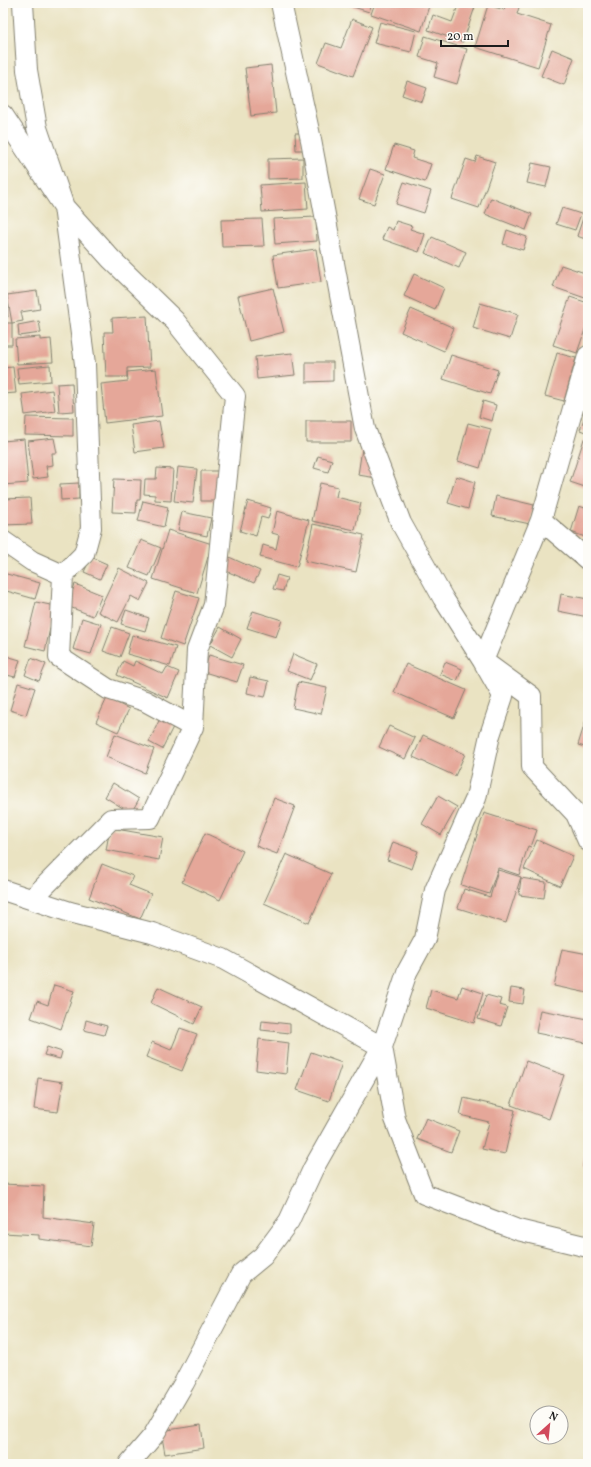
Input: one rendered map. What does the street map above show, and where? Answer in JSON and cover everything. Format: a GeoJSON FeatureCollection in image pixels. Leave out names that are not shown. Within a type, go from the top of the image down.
{"type":"FeatureCollection","features":[{"type":"Feature","properties":{"kind":"street"},"geometry":{"type":"LineString","coordinates":[[23,3],[27,70],[37,128],[64,207],[85,364],[91,528],[84,554],[63,575],[59,658],[108,689],[145,701],[193,727]]}},
{"type":"Feature","properties":{"kind":"street"},"geometry":{"type":"LineString","coordinates":[[129,1464],[152,1436],[184,1383],[241,1274],[263,1256],[289,1222],[313,1169],[382,1047],[408,972],[425,939],[435,890],[476,798],[490,735],[503,696],[483,661],[443,598],[402,523],[365,429],[311,140],[281,3]]}},
{"type":"Feature","properties":{"kind":"street"},"geometry":{"type":"LineString","coordinates":[[3,115],[64,207],[111,259],[175,321],[235,396],[214,605],[196,650],[193,727],[150,818],[111,819],[32,899]]}},
{"type":"Feature","properties":{"kind":"street"},"geometry":{"type":"LineString","coordinates":[[483,661],[541,520],[588,356]]}},
{"type":"Feature","properties":{"kind":"street"},"geometry":{"type":"LineString","coordinates":[[541,520],[588,560]]}},
{"type":"Feature","properties":{"kind":"street"},"geometry":{"type":"LineString","coordinates":[[3,541],[32,561],[63,575]]}},
{"type":"Feature","properties":{"kind":"street"},"geometry":{"type":"LineString","coordinates":[[483,661],[531,696],[532,767],[576,814],[588,841]]}},
{"type":"Feature","properties":{"kind":"street"},"geometry":{"type":"LineString","coordinates":[[3,890],[70,912],[152,934],[222,959],[382,1047]]}},
{"type":"Feature","properties":{"kind":"street"},"geometry":{"type":"LineString","coordinates":[[382,1047],[395,1119],[424,1194],[518,1230],[588,1247]]}},
{"type":"Feature","properties":{"kind":"building"},"geometry":{"type":"Polygon","coordinates":[[[341,3],[372,3],[369,12],[341,3]]]}},
{"type":"Feature","properties":{"kind":"building"},"geometry":{"type":"Polygon","coordinates":[[[375,3],[420,3],[429,6],[421,31],[371,14],[375,3]]]}},
{"type":"Feature","properties":{"kind":"building"},"geometry":{"type":"Polygon","coordinates":[[[459,3],[475,7],[463,42],[428,30],[433,15],[452,22],[459,3]]]}},
{"type":"Feature","properties":{"kind":"building"},"geometry":{"type":"Polygon","coordinates":[[[506,3],[520,4],[517,14],[551,25],[538,67],[475,47],[488,5],[504,10],[506,3]]]}},
{"type":"Feature","properties":{"kind":"building"},"geometry":{"type":"Polygon","coordinates":[[[352,19],[372,27],[353,76],[318,63],[326,43],[341,48],[352,19]]]}},
{"type":"Feature","properties":{"kind":"building"},"geometry":{"type":"Polygon","coordinates":[[[380,22],[416,31],[411,52],[374,43],[380,22]]]}},
{"type":"Feature","properties":{"kind":"building"},"geometry":{"type":"Polygon","coordinates":[[[425,36],[467,49],[457,84],[434,77],[438,63],[419,57],[425,36]]]}},
{"type":"Feature","properties":{"kind":"building"},"geometry":{"type":"Polygon","coordinates":[[[552,49],[574,58],[564,85],[541,76],[552,49]]]}},
{"type":"Feature","properties":{"kind":"building"},"geometry":{"type":"Polygon","coordinates":[[[271,65],[276,113],[251,116],[245,68],[271,65]]]}},
{"type":"Feature","properties":{"kind":"building"},"geometry":{"type":"Polygon","coordinates":[[[407,81],[427,88],[422,102],[402,95],[407,81]]]}},
{"type":"Feature","properties":{"kind":"building"},"geometry":{"type":"Polygon","coordinates":[[[295,133],[302,133],[304,150],[296,150],[295,133]]]}},
{"type":"Feature","properties":{"kind":"building"},"geometry":{"type":"Polygon","coordinates":[[[394,145],[414,151],[412,158],[431,164],[425,182],[386,169],[394,145]]]}},
{"type":"Feature","properties":{"kind":"building"},"geometry":{"type":"Polygon","coordinates":[[[477,156],[495,162],[479,208],[452,199],[466,159],[475,162],[477,156]]]}},
{"type":"Feature","properties":{"kind":"building"},"geometry":{"type":"Polygon","coordinates":[[[303,158],[303,178],[268,179],[268,159],[303,158]]]}},
{"type":"Feature","properties":{"kind":"building"},"geometry":{"type":"Polygon","coordinates":[[[532,163],[551,167],[546,187],[527,183],[532,163]]]}},
{"type":"Feature","properties":{"kind":"building"},"geometry":{"type":"Polygon","coordinates":[[[370,169],[385,174],[374,204],[359,199],[370,169]]]}},
{"type":"Feature","properties":{"kind":"building"},"geometry":{"type":"Polygon","coordinates":[[[306,182],[308,209],[262,212],[260,185],[306,182]]]}},
{"type":"Feature","properties":{"kind":"building"},"geometry":{"type":"Polygon","coordinates":[[[404,182],[431,191],[424,213],[396,204],[404,182]]]}},
{"type":"Feature","properties":{"kind":"building"},"geometry":{"type":"Polygon","coordinates":[[[491,198],[532,214],[526,230],[485,214],[491,198]]]}},
{"type":"Feature","properties":{"kind":"building"},"geometry":{"type":"Polygon","coordinates":[[[562,208],[581,214],[575,230],[556,224],[562,208]]]}},
{"type":"Feature","properties":{"kind":"building"},"geometry":{"type":"Polygon","coordinates":[[[585,212],[588,213],[588,240],[577,236],[585,212]]]}},
{"type":"Feature","properties":{"kind":"building"},"geometry":{"type":"Polygon","coordinates":[[[316,217],[317,241],[275,244],[273,219],[316,217]]]}},
{"type":"Feature","properties":{"kind":"building"},"geometry":{"type":"Polygon","coordinates":[[[262,219],[264,246],[222,247],[221,220],[262,219]]]}},
{"type":"Feature","properties":{"kind":"building"},"geometry":{"type":"Polygon","coordinates":[[[396,221],[412,226],[410,229],[425,234],[419,252],[382,239],[387,227],[393,230],[396,221]]]}},
{"type":"Feature","properties":{"kind":"building"},"geometry":{"type":"Polygon","coordinates":[[[507,230],[527,237],[523,250],[503,244],[507,230]]]}},
{"type":"Feature","properties":{"kind":"building"},"geometry":{"type":"Polygon","coordinates":[[[432,237],[466,252],[459,268],[425,253],[432,237]]]}},
{"type":"Feature","properties":{"kind":"building"},"geometry":{"type":"Polygon","coordinates":[[[316,249],[321,282],[278,288],[273,255],[316,249]]]}},
{"type":"Feature","properties":{"kind":"building"},"geometry":{"type":"Polygon","coordinates":[[[561,265],[588,274],[588,299],[553,287],[561,265]]]}},
{"type":"Feature","properties":{"kind":"building"},"geometry":{"type":"Polygon","coordinates":[[[414,274],[444,288],[435,310],[404,296],[414,274]]]}},
{"type":"Feature","properties":{"kind":"building"},"geometry":{"type":"Polygon","coordinates":[[[273,288],[284,332],[249,341],[238,296],[273,288]]]}},
{"type":"Feature","properties":{"kind":"building"},"geometry":{"type":"Polygon","coordinates":[[[37,291],[40,309],[21,312],[23,321],[12,323],[7,295],[37,291]]]}},
{"type":"Feature","properties":{"kind":"building"},"geometry":{"type":"Polygon","coordinates":[[[6,296],[8,317],[3,318],[3,297],[6,296]]]}},
{"type":"Feature","properties":{"kind":"building"},"geometry":{"type":"Polygon","coordinates":[[[570,297],[588,303],[588,321],[577,353],[553,345],[570,297]]]}},
{"type":"Feature","properties":{"kind":"building"},"geometry":{"type":"Polygon","coordinates":[[[480,303],[518,314],[510,339],[473,328],[480,303]]]}},
{"type":"Feature","properties":{"kind":"building"},"geometry":{"type":"Polygon","coordinates":[[[411,309],[454,328],[444,351],[401,332],[411,309]]]}},
{"type":"Feature","properties":{"kind":"building"},"geometry":{"type":"Polygon","coordinates":[[[147,316],[150,367],[127,368],[127,377],[106,377],[104,332],[113,332],[112,318],[147,316]]]}},
{"type":"Feature","properties":{"kind":"building"},"geometry":{"type":"Polygon","coordinates":[[[39,321],[41,333],[19,336],[18,325],[39,321]]]}},
{"type":"Feature","properties":{"kind":"building"},"geometry":{"type":"Polygon","coordinates":[[[3,323],[12,323],[12,345],[3,345],[3,323]]]}},
{"type":"Feature","properties":{"kind":"building"},"geometry":{"type":"Polygon","coordinates":[[[40,337],[40,340],[51,339],[53,362],[17,364],[15,339],[40,337]]]}},
{"type":"Feature","properties":{"kind":"building"},"geometry":{"type":"Polygon","coordinates":[[[292,353],[295,375],[257,379],[255,357],[292,353]]]}},
{"type":"Feature","properties":{"kind":"building"},"geometry":{"type":"Polygon","coordinates":[[[557,353],[576,358],[564,401],[545,396],[557,353]]]}},
{"type":"Feature","properties":{"kind":"building"},"geometry":{"type":"Polygon","coordinates":[[[451,355],[498,370],[490,394],[443,379],[451,355]]]}},
{"type":"Feature","properties":{"kind":"building"},"geometry":{"type":"Polygon","coordinates":[[[306,362],[333,362],[333,381],[306,382],[306,362]]]}},
{"type":"Feature","properties":{"kind":"building"},"geometry":{"type":"Polygon","coordinates":[[[50,365],[51,381],[19,384],[17,368],[50,365]]]}},
{"type":"Feature","properties":{"kind":"building"},"geometry":{"type":"Polygon","coordinates":[[[13,367],[16,393],[3,394],[3,368],[13,367]]]}},
{"type":"Feature","properties":{"kind":"building"},"geometry":{"type":"Polygon","coordinates":[[[156,369],[162,416],[105,423],[101,384],[128,381],[127,372],[156,369]]]}},
{"type":"Feature","properties":{"kind":"building"},"geometry":{"type":"Polygon","coordinates":[[[72,383],[74,411],[59,412],[57,384],[72,383]]]}},
{"type":"Feature","properties":{"kind":"building"},"geometry":{"type":"Polygon","coordinates":[[[52,390],[55,411],[25,415],[22,394],[52,390]]]}},
{"type":"Feature","properties":{"kind":"building"},"geometry":{"type":"Polygon","coordinates":[[[483,401],[496,405],[492,421],[479,417],[483,401]]]}},
{"type":"Feature","properties":{"kind":"building"},"geometry":{"type":"Polygon","coordinates":[[[588,407],[588,433],[580,430],[588,407]]]}},
{"type":"Feature","properties":{"kind":"building"},"geometry":{"type":"Polygon","coordinates":[[[26,417],[73,418],[73,436],[25,435],[26,417]]]}},
{"type":"Feature","properties":{"kind":"building"},"geometry":{"type":"Polygon","coordinates":[[[159,421],[164,448],[135,452],[131,425],[159,421]]]}},
{"type":"Feature","properties":{"kind":"building"},"geometry":{"type":"Polygon","coordinates":[[[306,421],[351,421],[351,442],[306,442],[306,421]]]}},
{"type":"Feature","properties":{"kind":"building"},"geometry":{"type":"Polygon","coordinates":[[[468,423],[491,429],[480,468],[458,461],[468,423]]]}},
{"type":"Feature","properties":{"kind":"building"},"geometry":{"type":"Polygon","coordinates":[[[54,438],[57,453],[52,453],[53,465],[46,466],[48,477],[33,479],[28,441],[54,438]]]}},
{"type":"Feature","properties":{"kind":"building"},"geometry":{"type":"Polygon","coordinates":[[[24,439],[28,483],[3,485],[3,441],[24,439]]]}},
{"type":"Feature","properties":{"kind":"building"},"geometry":{"type":"Polygon","coordinates":[[[584,439],[588,440],[588,488],[570,482],[584,439]]]}},
{"type":"Feature","properties":{"kind":"building"},"geometry":{"type":"Polygon","coordinates":[[[363,442],[382,445],[377,478],[358,475],[363,442]]]}},
{"type":"Feature","properties":{"kind":"building"},"geometry":{"type":"Polygon","coordinates":[[[318,456],[332,460],[328,472],[314,468],[318,456]]]}},
{"type":"Feature","properties":{"kind":"building"},"geometry":{"type":"Polygon","coordinates":[[[178,467],[197,469],[193,503],[174,501],[178,467]]]}},
{"type":"Feature","properties":{"kind":"building"},"geometry":{"type":"Polygon","coordinates":[[[157,468],[173,469],[171,501],[155,500],[155,495],[144,494],[145,479],[156,479],[157,468]]]}},
{"type":"Feature","properties":{"kind":"building"},"geometry":{"type":"Polygon","coordinates":[[[201,471],[221,471],[221,501],[201,501],[201,471]]]}},
{"type":"Feature","properties":{"kind":"building"},"geometry":{"type":"Polygon","coordinates":[[[456,476],[475,482],[468,509],[448,503],[456,476]]]}},
{"type":"Feature","properties":{"kind":"building"},"geometry":{"type":"Polygon","coordinates":[[[114,479],[141,480],[140,500],[137,500],[136,513],[112,512],[114,479]]]}},
{"type":"Feature","properties":{"kind":"building"},"geometry":{"type":"Polygon","coordinates":[[[79,483],[79,499],[61,500],[60,484],[79,483]]]}},
{"type":"Feature","properties":{"kind":"building"},"geometry":{"type":"Polygon","coordinates":[[[320,483],[338,487],[336,497],[361,503],[355,530],[312,521],[320,483]]]}},
{"type":"Feature","properties":{"kind":"building"},"geometry":{"type":"Polygon","coordinates":[[[496,496],[534,505],[530,524],[492,516],[496,496]]]}},
{"type":"Feature","properties":{"kind":"building"},"geometry":{"type":"Polygon","coordinates":[[[30,498],[32,524],[3,525],[3,499],[30,498]]]}},
{"type":"Feature","properties":{"kind":"building"},"geometry":{"type":"Polygon","coordinates":[[[143,501],[168,507],[164,527],[138,521],[143,501]]]}},
{"type":"Feature","properties":{"kind":"building"},"geometry":{"type":"Polygon","coordinates":[[[248,501],[271,508],[268,519],[261,517],[256,536],[240,531],[248,501]]]}},
{"type":"Feature","properties":{"kind":"building"},"geometry":{"type":"Polygon","coordinates":[[[579,506],[588,509],[588,538],[571,532],[579,506]]]}},
{"type":"Feature","properties":{"kind":"building"},"geometry":{"type":"Polygon","coordinates":[[[277,511],[309,520],[297,567],[260,557],[263,545],[276,549],[279,535],[272,533],[277,511]]]}},
{"type":"Feature","properties":{"kind":"building"},"geometry":{"type":"Polygon","coordinates":[[[182,512],[211,518],[207,536],[178,530],[182,512]]]}},
{"type":"Feature","properties":{"kind":"building"},"geometry":{"type":"Polygon","coordinates":[[[313,524],[364,535],[356,572],[305,561],[313,524]]]}},
{"type":"Feature","properties":{"kind":"building"},"geometry":{"type":"Polygon","coordinates":[[[168,530],[212,544],[197,593],[153,579],[168,530]]]}},
{"type":"Feature","properties":{"kind":"building"},"geometry":{"type":"Polygon","coordinates":[[[141,540],[161,548],[149,576],[129,568],[141,540]]]}},
{"type":"Feature","properties":{"kind":"building"},"geometry":{"type":"Polygon","coordinates":[[[91,557],[107,564],[100,579],[84,572],[91,557]]]}},
{"type":"Feature","properties":{"kind":"building"},"geometry":{"type":"Polygon","coordinates":[[[229,557],[260,571],[254,583],[224,570],[229,557]]]}},
{"type":"Feature","properties":{"kind":"building"},"geometry":{"type":"Polygon","coordinates":[[[119,568],[149,583],[140,601],[131,596],[118,622],[98,612],[119,568]]]}},
{"type":"Feature","properties":{"kind":"building"},"geometry":{"type":"Polygon","coordinates":[[[3,573],[40,583],[35,599],[3,590],[3,573]]]}},
{"type":"Feature","properties":{"kind":"building"},"geometry":{"type":"Polygon","coordinates":[[[277,575],[287,578],[283,591],[273,589],[277,575]]]}},
{"type":"Feature","properties":{"kind":"building"},"geometry":{"type":"Polygon","coordinates":[[[75,584],[102,595],[93,616],[67,606],[75,584]]]}},
{"type":"Feature","properties":{"kind":"building"},"geometry":{"type":"Polygon","coordinates":[[[176,591],[199,598],[183,646],[161,638],[176,591]]]}},
{"type":"Feature","properties":{"kind":"building"},"geometry":{"type":"Polygon","coordinates":[[[561,594],[588,599],[588,617],[558,611],[561,594]]]}},
{"type":"Feature","properties":{"kind":"building"},"geometry":{"type":"Polygon","coordinates":[[[36,602],[55,606],[45,651],[25,646],[36,602]]]}},
{"type":"Feature","properties":{"kind":"building"},"geometry":{"type":"Polygon","coordinates":[[[126,610],[149,618],[145,631],[121,624],[126,610]]]}},
{"type":"Feature","properties":{"kind":"building"},"geometry":{"type":"Polygon","coordinates":[[[253,611],[282,620],[276,637],[247,628],[253,611]]]}},
{"type":"Feature","properties":{"kind":"building"},"geometry":{"type":"Polygon","coordinates":[[[82,618],[101,624],[91,654],[73,649],[82,618]]]}},
{"type":"Feature","properties":{"kind":"building"},"geometry":{"type":"Polygon","coordinates":[[[112,627],[129,633],[120,657],[103,651],[112,627]]]}},
{"type":"Feature","properties":{"kind":"building"},"geometry":{"type":"Polygon","coordinates":[[[220,627],[241,639],[232,657],[210,645],[220,627]]]}},
{"type":"Feature","properties":{"kind":"building"},"geometry":{"type":"Polygon","coordinates":[[[132,635],[176,647],[170,666],[127,654],[132,635]]]}},
{"type":"Feature","properties":{"kind":"building"},"geometry":{"type":"Polygon","coordinates":[[[293,654],[317,664],[310,680],[287,671],[293,654]]]}},
{"type":"Feature","properties":{"kind":"building"},"geometry":{"type":"Polygon","coordinates":[[[3,655],[20,660],[15,677],[3,674],[3,655]]]}},
{"type":"Feature","properties":{"kind":"building"},"geometry":{"type":"Polygon","coordinates":[[[209,655],[243,665],[237,682],[204,672],[209,655]]]}},
{"type":"Feature","properties":{"kind":"building"},"geometry":{"type":"Polygon","coordinates":[[[31,658],[46,664],[39,681],[25,675],[31,658]]]}},
{"type":"Feature","properties":{"kind":"building"},"geometry":{"type":"Polygon","coordinates":[[[123,661],[133,666],[135,661],[163,674],[167,667],[179,672],[168,698],[117,675],[123,661]]]}},
{"type":"Feature","properties":{"kind":"building"},"geometry":{"type":"Polygon","coordinates":[[[445,662],[462,669],[457,681],[440,674],[445,662]]]}},
{"type":"Feature","properties":{"kind":"building"},"geometry":{"type":"Polygon","coordinates":[[[406,664],[466,690],[454,718],[394,692],[406,664]]]}},
{"type":"Feature","properties":{"kind":"building"},"geometry":{"type":"Polygon","coordinates":[[[250,677],[269,681],[265,697],[247,693],[250,677]]]}},
{"type":"Feature","properties":{"kind":"building"},"geometry":{"type":"Polygon","coordinates":[[[298,682],[327,688],[321,714],[293,708],[298,682]]]}},
{"type":"Feature","properties":{"kind":"building"},"geometry":{"type":"Polygon","coordinates":[[[18,683],[35,688],[26,715],[10,710],[18,683]]]}},
{"type":"Feature","properties":{"kind":"building"},"geometry":{"type":"Polygon","coordinates":[[[107,698],[129,709],[118,732],[96,722],[107,698]]]}},
{"type":"Feature","properties":{"kind":"building"},"geometry":{"type":"Polygon","coordinates":[[[163,712],[177,719],[162,749],[149,742],[163,712]]]}},
{"type":"Feature","properties":{"kind":"building"},"geometry":{"type":"Polygon","coordinates":[[[588,713],[588,748],[578,745],[588,713]]]}},
{"type":"Feature","properties":{"kind":"building"},"geometry":{"type":"Polygon","coordinates":[[[389,726],[415,738],[405,759],[379,747],[389,726]]]}},
{"type":"Feature","properties":{"kind":"building"},"geometry":{"type":"Polygon","coordinates":[[[115,734],[154,749],[145,773],[106,757],[115,734]]]}},
{"type":"Feature","properties":{"kind":"building"},"geometry":{"type":"Polygon","coordinates":[[[423,735],[465,754],[455,776],[413,757],[423,735]]]}},
{"type":"Feature","properties":{"kind":"building"},"geometry":{"type":"Polygon","coordinates":[[[113,783],[139,799],[131,813],[105,797],[113,783]]]}},
{"type":"Feature","properties":{"kind":"building"},"geometry":{"type":"Polygon","coordinates":[[[438,796],[457,807],[441,835],[422,824],[438,796]]]}},
{"type":"Feature","properties":{"kind":"building"},"geometry":{"type":"Polygon","coordinates":[[[274,798],[295,806],[277,854],[256,846],[274,798]]]}},
{"type":"Feature","properties":{"kind":"building"},"geometry":{"type":"Polygon","coordinates":[[[484,813],[537,830],[531,847],[528,846],[519,875],[498,868],[489,894],[461,885],[484,813]]]}},
{"type":"Feature","properties":{"kind":"building"},"geometry":{"type":"Polygon","coordinates":[[[110,828],[163,837],[159,860],[106,850],[110,828]]]}},
{"type":"Feature","properties":{"kind":"building"},"geometry":{"type":"Polygon","coordinates":[[[205,833],[243,851],[220,900],[182,882],[205,833]]]}},
{"type":"Feature","properties":{"kind":"building"},"geometry":{"type":"Polygon","coordinates":[[[537,840],[573,856],[560,886],[524,869],[537,840]]]}},
{"type":"Feature","properties":{"kind":"building"},"geometry":{"type":"Polygon","coordinates":[[[393,842],[418,851],[412,869],[387,860],[393,842]]]}},
{"type":"Feature","properties":{"kind":"building"},"geometry":{"type":"Polygon","coordinates":[[[286,854],[331,874],[309,923],[264,903],[286,854]]]}},
{"type":"Feature","properties":{"kind":"building"},"geometry":{"type":"Polygon","coordinates":[[[102,864],[133,876],[129,885],[151,894],[140,919],[89,898],[102,864]]]}},
{"type":"Feature","properties":{"kind":"building"},"geometry":{"type":"Polygon","coordinates":[[[498,870],[521,877],[506,923],[458,908],[464,889],[490,897],[498,870]]]}},
{"type":"Feature","properties":{"kind":"building"},"geometry":{"type":"Polygon","coordinates":[[[521,878],[546,882],[544,898],[519,895],[521,878]]]}},
{"type":"Feature","properties":{"kind":"building"},"geometry":{"type":"Polygon","coordinates":[[[562,949],[588,954],[588,993],[554,986],[562,949]]]}},
{"type":"Feature","properties":{"kind":"building"},"geometry":{"type":"Polygon","coordinates":[[[54,985],[74,991],[61,1029],[31,1018],[37,1001],[48,1005],[54,985]]]}},
{"type":"Feature","properties":{"kind":"building"},"geometry":{"type":"Polygon","coordinates":[[[462,986],[483,993],[474,1023],[426,1008],[431,990],[458,998],[462,986]]]}},
{"type":"Feature","properties":{"kind":"building"},"geometry":{"type":"Polygon","coordinates":[[[158,987],[202,1007],[194,1024],[151,1003],[158,987]]]}},
{"type":"Feature","properties":{"kind":"building"},"geometry":{"type":"Polygon","coordinates":[[[511,988],[525,990],[523,1004],[509,1002],[511,988]]]}},
{"type":"Feature","properties":{"kind":"building"},"geometry":{"type":"Polygon","coordinates":[[[486,995],[501,999],[499,1005],[507,1007],[501,1026],[478,1019],[486,995]]]}},
{"type":"Feature","properties":{"kind":"building"},"geometry":{"type":"Polygon","coordinates":[[[540,1010],[588,1019],[586,1043],[536,1033],[540,1010]]]}},
{"type":"Feature","properties":{"kind":"building"},"geometry":{"type":"Polygon","coordinates":[[[86,1020],[107,1026],[104,1035],[84,1030],[86,1020]]]}},
{"type":"Feature","properties":{"kind":"building"},"geometry":{"type":"Polygon","coordinates":[[[262,1021],[290,1024],[290,1033],[261,1030],[262,1021]]]}},
{"type":"Feature","properties":{"kind":"building"},"geometry":{"type":"Polygon","coordinates":[[[180,1028],[197,1034],[182,1071],[146,1057],[152,1042],[171,1050],[180,1028]]]}},
{"type":"Feature","properties":{"kind":"building"},"geometry":{"type":"Polygon","coordinates":[[[259,1039],[289,1043],[286,1074],[256,1070],[259,1039]]]}},
{"type":"Feature","properties":{"kind":"building"},"geometry":{"type":"Polygon","coordinates":[[[47,1047],[62,1052],[60,1059],[44,1055],[47,1047]]]}},
{"type":"Feature","properties":{"kind":"building"},"geometry":{"type":"Polygon","coordinates":[[[311,1052],[342,1063],[329,1101],[297,1090],[311,1052]]]}},
{"type":"Feature","properties":{"kind":"building"},"geometry":{"type":"Polygon","coordinates":[[[526,1061],[564,1075],[549,1119],[511,1105],[526,1061]]]}},
{"type":"Feature","properties":{"kind":"building"},"geometry":{"type":"Polygon","coordinates":[[[38,1078],[63,1082],[58,1112],[34,1109],[38,1078]]]}},
{"type":"Feature","properties":{"kind":"building"},"geometry":{"type":"Polygon","coordinates":[[[464,1098],[515,1110],[505,1154],[482,1149],[489,1122],[460,1115],[464,1098]]]}},
{"type":"Feature","properties":{"kind":"building"},"geometry":{"type":"Polygon","coordinates":[[[426,1118],[459,1131],[451,1152],[417,1139],[426,1118]]]}},
{"type":"Feature","properties":{"kind":"building"},"geometry":{"type":"Polygon","coordinates":[[[584,1156],[588,1157],[588,1168],[583,1167],[584,1156]]]}},
{"type":"Feature","properties":{"kind":"building"},"geometry":{"type":"Polygon","coordinates":[[[3,1184],[44,1186],[43,1217],[94,1224],[91,1246],[39,1239],[39,1235],[3,1233],[3,1184]]]}},
{"type":"Feature","properties":{"kind":"building"},"geometry":{"type":"Polygon","coordinates":[[[201,1425],[204,1448],[165,1454],[161,1431],[201,1425]]]}}]}
